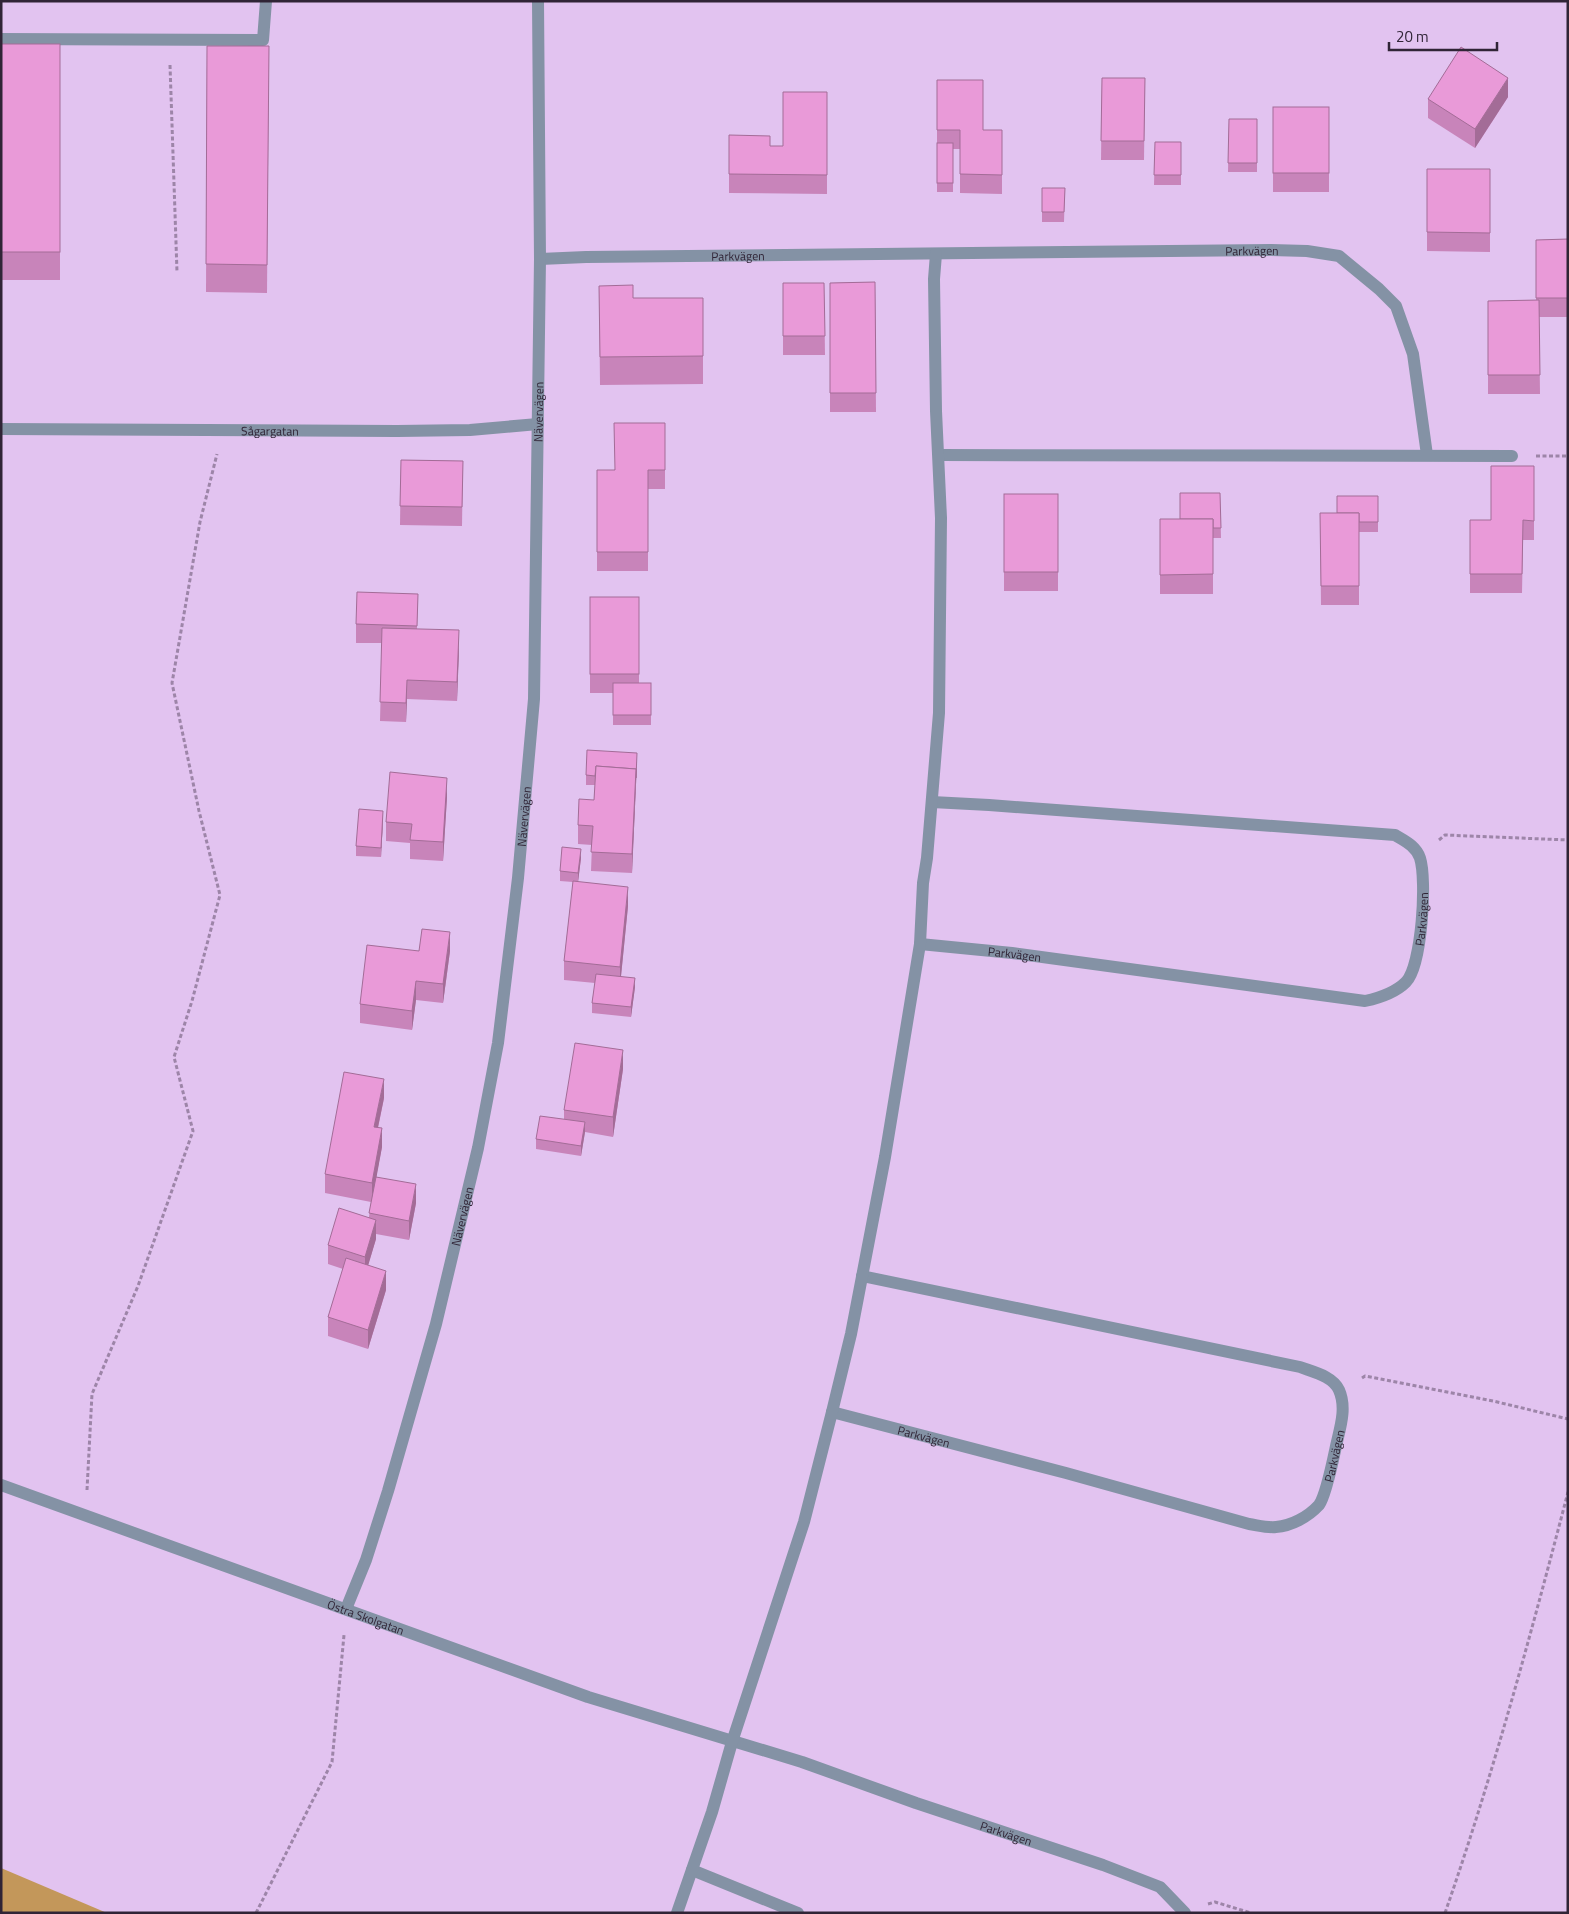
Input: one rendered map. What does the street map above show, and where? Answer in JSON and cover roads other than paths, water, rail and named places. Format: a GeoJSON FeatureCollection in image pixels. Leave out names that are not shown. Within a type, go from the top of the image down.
{"type":"FeatureCollection","features":[{"type":"Feature","properties":{"kind":"street"},"geometry":{"type":"LineString","coordinates":[[1,39],[263,40],[266,1]]}},
{"type":"Feature","properties":{"kind":"street","name":"Nävervägen"},"geometry":{"type":"LineString","coordinates":[[346,1609],[366,1560],[388,1491],[436,1324],[478,1148],[498,1043],[518,878],[534,699],[540,260],[538,1]]}},
{"type":"Feature","properties":{"kind":"street","name":"Parkvägen"},"geometry":{"type":"LineString","coordinates":[[540,260],[1280,250],[1307,251],[1339,256],[1379,289],[1396,306],[1413,354],[1427,455]]}},
{"type":"Feature","properties":{"kind":"street"},"geometry":{"type":"LineString","coordinates":[[677,1913],[712,1812],[732,1742],[804,1522],[832,1412],[851,1334],[885,1157],[920,944],[923,883],[927,858],[939,713],[942,518],[940,455],[936,411],[934,288],[936,254]]}},
{"type":"Feature","properties":{"kind":"street","name":"Sågargatan"},"geometry":{"type":"LineString","coordinates":[[1,429],[470,430],[538,424]]}},
{"type":"Feature","properties":{"kind":"street"},"geometry":{"type":"LineString","coordinates":[[940,455],[1512,456]]}},
{"type":"Feature","properties":{"kind":"street","name":"Parkvägen"},"geometry":{"type":"LineString","coordinates":[[920,944],[1012,953],[1365,1001],[1380,998],[1407,981],[1415,966],[1424,898],[1420,857],[1410,843],[1395,835],[932,802]]}},
{"type":"Feature","properties":{"kind":"street","name":"Parkvägen"},"geometry":{"type":"LineString","coordinates":[[832,1412],[1066,1473],[1249,1524],[1275,1528],[1289,1525],[1303,1518],[1320,1504],[1329,1476],[1340,1427],[1343,1410],[1339,1390],[1330,1379],[1300,1367],[862,1276]]}},
{"type":"Feature","properties":{"kind":"street","name":"Östra Skolgatan"},"geometry":{"type":"LineString","coordinates":[[1,1485],[588,1698],[732,1742]]}},
{"type":"Feature","properties":{"kind":"street","name":"Parkvägen"},"geometry":{"type":"LineString","coordinates":[[732,1742],[802,1762],[916,1803],[1103,1865],[1160,1887],[1184,1912]]}},
{"type":"Feature","properties":{"kind":"street"},"geometry":{"type":"LineString","coordinates":[[692,1870],[798,1913]]}}]}
